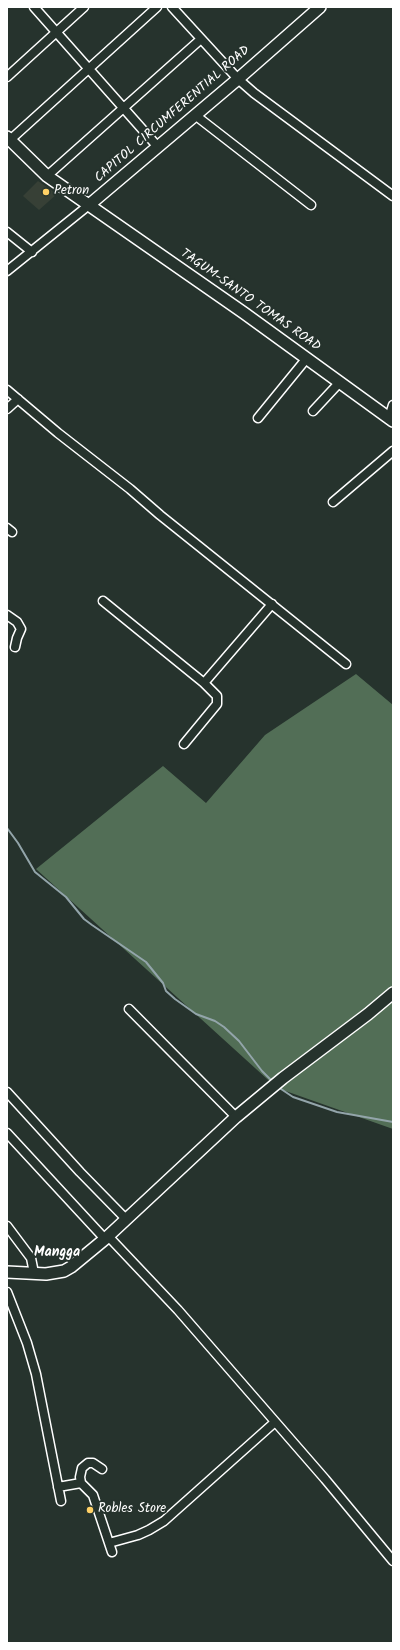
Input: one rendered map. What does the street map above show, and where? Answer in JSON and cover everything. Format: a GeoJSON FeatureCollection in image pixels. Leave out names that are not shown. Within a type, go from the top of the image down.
{"type":"FeatureCollection","features":[{"type":"Feature","properties":{"kind":"main road","name":"CAPITOL CIRCUMFERENTIAL ROAD"},"geometry":{"type":"LineString","coordinates":[[89,206],[320,7]]}},
{"type":"Feature","properties":{"kind":"main road"},"geometry":{"type":"LineString","coordinates":[[8,138],[47,176],[89,206]]}},
{"type":"Feature","properties":{"kind":"main road","name":"TAGUM-SANTO TOMAS ROAD"},"geometry":{"type":"LineString","coordinates":[[89,206],[307,358],[391,419]]}},
{"type":"Feature","properties":{"kind":"main road"},"geometry":{"type":"LineString","coordinates":[[7,1272],[46,1274],[64,1271],[78,1262],[236,1117],[283,1078],[393,992]]}},
{"type":"Feature","properties":{"kind":"street"},"geometry":{"type":"LineString","coordinates":[[34,7],[158,147]]}},
{"type":"Feature","properties":{"kind":"street"},"geometry":{"type":"LineString","coordinates":[[7,77],[84,7]]}},
{"type":"Feature","properties":{"kind":"street"},"geometry":{"type":"LineString","coordinates":[[8,138],[89,69],[157,7]]}},
{"type":"Feature","properties":{"kind":"street"},"geometry":{"type":"LineString","coordinates":[[172,7],[238,79],[254,93],[393,196]]}},
{"type":"Feature","properties":{"kind":"street"},"geometry":{"type":"LineString","coordinates":[[47,176],[201,39]]}},
{"type":"Feature","properties":{"kind":"street"},"geometry":{"type":"LineString","coordinates":[[195,115],[311,205]]}},
{"type":"Feature","properties":{"kind":"street"},"geometry":{"type":"LineString","coordinates":[[7,271],[89,206]]}},
{"type":"Feature","properties":{"kind":"street"},"geometry":{"type":"LineString","coordinates":[[7,232],[32,252]]}},
{"type":"Feature","properties":{"kind":"street"},"geometry":{"type":"LineString","coordinates":[[258,418],[307,358]]}},
{"type":"Feature","properties":{"kind":"street"},"geometry":{"type":"LineString","coordinates":[[313,411],[340,382]]}},
{"type":"Feature","properties":{"kind":"street"},"geometry":{"type":"LineString","coordinates":[[7,390],[58,433],[346,664]]}},
{"type":"Feature","properties":{"kind":"street"},"geometry":{"type":"LineString","coordinates":[[7,409],[18,399]]}},
{"type":"Feature","properties":{"kind":"street"},"geometry":{"type":"LineString","coordinates":[[391,419],[393,405]]}},
{"type":"Feature","properties":{"kind":"street"},"geometry":{"type":"LineString","coordinates":[[333,502],[393,451]]}},
{"type":"Feature","properties":{"kind":"street"},"geometry":{"type":"LineString","coordinates":[[103,601],[204,683],[217,696],[217,704],[184,744]]}},
{"type":"Feature","properties":{"kind":"street"},"geometry":{"type":"LineString","coordinates":[[204,683],[272,604]]}},
{"type":"Feature","properties":{"kind":"street"},"geometry":{"type":"LineString","coordinates":[[7,615],[17,622],[21,629],[15,647]]}},
{"type":"Feature","properties":{"kind":"street"},"geometry":{"type":"LineString","coordinates":[[129,1009],[236,1117]]}},
{"type":"Feature","properties":{"kind":"street"},"geometry":{"type":"LineString","coordinates":[[7,1092],[80,1172],[126,1219]]}},
{"type":"Feature","properties":{"kind":"street"},"geometry":{"type":"LineString","coordinates":[[7,1132],[106,1237],[178,1310],[393,1561]]}},
{"type":"Feature","properties":{"kind":"street"},"geometry":{"type":"LineString","coordinates":[[7,1226],[32,1258],[34,1273]]}},
{"type":"Feature","properties":{"kind":"street"},"geometry":{"type":"LineString","coordinates":[[7,1292],[27,1343],[36,1374],[61,1501]]}},
{"type":"Feature","properties":{"kind":"street"},"geometry":{"type":"LineString","coordinates":[[109,1543],[138,1535],[164,1521],[275,1422]]}},
{"type":"Feature","properties":{"kind":"street"},"geometry":{"type":"LineString","coordinates":[[102,1469],[93,1463],[84,1465],[80,1472],[81,1483],[93,1495],[112,1552]]}},
{"type":"Feature","properties":{"kind":"street"},"geometry":{"type":"LineString","coordinates":[[58,1487],[81,1483]]}},
{"type":"Feature","properties":{"kind":"shaded area"},"geometry":{"type":"Polygon","coordinates":[[[38,181],[57,194],[39,210],[23,196],[38,181]]]}},
{"type":"Feature","properties":{"kind":"green space"},"geometry":{"type":"Polygon","coordinates":[[[356,674],[393,705],[393,1129],[277,1088],[36,869],[163,766],[206,803],[265,735],[356,674]]]}},
{"type":"Feature","properties":{"kind":"waterway"},"geometry":{"type":"LineString","coordinates":[[7,828],[18,843],[35,872],[66,897],[84,919],[146,962],[163,983],[166,991],[175,999],[196,1014],[215,1021],[224,1027],[239,1041],[262,1071],[272,1081]]}},
{"type":"Feature","properties":{"kind":"waterway"},"geometry":{"type":"LineString","coordinates":[[278,1087],[293,1097],[337,1112],[393,1122]]}},
{"type":"Feature","properties":{"kind":"place","name":"Petron"},"geometry":{"type":"Point","coordinates":[46,192]}},
{"type":"Feature","properties":{"kind":"place","name":"Robles Store"},"geometry":{"type":"Point","coordinates":[90,1510]}},
{"type":"Feature","properties":{"kind":"district","name":"Mangga"},"geometry":{"type":"Point","coordinates":[57,1254]}}]}
